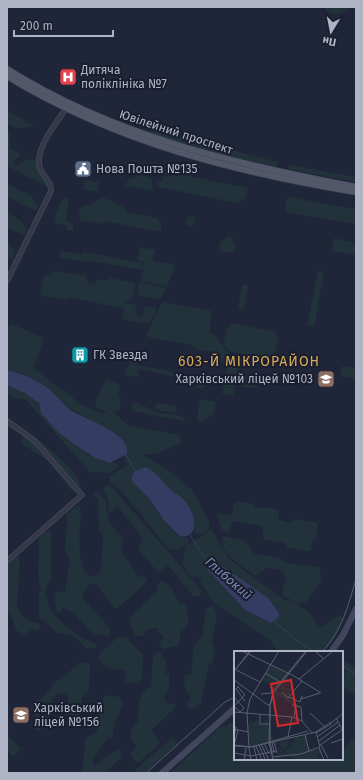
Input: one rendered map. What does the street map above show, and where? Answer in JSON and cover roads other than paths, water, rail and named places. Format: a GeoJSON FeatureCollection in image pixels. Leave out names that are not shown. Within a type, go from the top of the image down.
{"type":"FeatureCollection","features":[{"type":"Feature","properties":{"kind":"main road","name":"Ювілейний проспект"},"geometry":{"type":"LineString","coordinates":[[7,69],[27,82],[141,138]]}},
{"type":"Feature","properties":{"kind":"main road","name":"Ювілейний проспект"},"geometry":{"type":"LineString","coordinates":[[7,76],[66,108],[111,130],[255,170],[356,187]]}},
{"type":"Feature","properties":{"kind":"main road","name":"Ювілейний проспект"},"geometry":{"type":"LineString","coordinates":[[302,179],[356,192]]}},
{"type":"Feature","properties":{"kind":"main road"},"geometry":{"type":"LineString","coordinates":[[332,651],[343,635],[356,609]]}},
{"type":"Feature","properties":{"kind":"main road"},"geometry":{"type":"LineString","coordinates":[[162,773],[234,709]]}},
{"type":"Feature","properties":{"kind":"street"},"geometry":{"type":"LineString","coordinates":[[7,281],[51,191],[50,184],[40,168],[40,153],[66,108]]}},
{"type":"Feature","properties":{"kind":"street"},"geometry":{"type":"LineString","coordinates":[[7,422],[35,441],[82,495],[7,561]]}},
{"type":"Feature","properties":{"kind":"water"},"geometry":{"type":"Polygon","coordinates":[[[7,370],[24,375],[39,382],[49,389],[69,409],[114,433],[122,439],[126,446],[127,454],[110,463],[95,458],[75,445],[57,431],[41,413],[39,403],[25,393],[7,385],[7,370]]]}},
{"type":"Feature","properties":{"kind":"water"},"geometry":{"type":"Polygon","coordinates":[[[145,467],[156,474],[171,490],[181,497],[189,507],[194,520],[194,527],[192,532],[188,535],[181,537],[165,522],[148,497],[132,481],[132,476],[135,471],[145,467]]]}},
{"type":"Feature","properties":{"kind":"water"},"geometry":{"type":"Polygon","coordinates":[[[215,561],[268,598],[279,613],[279,617],[271,623],[245,610],[208,570],[207,568],[215,561]]]}},
{"type":"Feature","properties":{"kind":"waterway","name":"Глибокий"},"geometry":{"type":"LineString","coordinates":[[126,455],[136,472]]}},
{"type":"Feature","properties":{"kind":"waterway","name":"Глибокий"},"geometry":{"type":"LineString","coordinates":[[190,535],[204,557],[214,565]]}},
{"type":"Feature","properties":{"kind":"waterway","name":"Глибокий"},"geometry":{"type":"LineString","coordinates":[[274,621],[297,641],[313,651]]}},
{"type":"Feature","properties":{"kind":"waterway","name":"Глибокий"},"geometry":{"type":"LineString","coordinates":[[343,665],[356,675]]}},
{"type":"Feature","properties":{"kind":"tram line"},"geometry":{"type":"LineString","coordinates":[[323,651],[335,636],[344,618],[356,579]]}},
{"type":"Feature","properties":{"kind":"tram line"},"geometry":{"type":"LineString","coordinates":[[146,773],[225,702],[234,698]]}},
{"type":"Feature","properties":{"kind":"place","name":"Дитяча поліклініка №7"},"geometry":{"type":"Point","coordinates":[68,77]}},
{"type":"Feature","properties":{"kind":"place","name":"Нова Пошта №135"},"geometry":{"type":"Point","coordinates":[83,169]}},
{"type":"Feature","properties":{"kind":"place","name":"ГК Звезда"},"geometry":{"type":"Point","coordinates":[80,355]}},
{"type":"Feature","properties":{"kind":"place","name":"Харківський ліцей №103"},"geometry":{"type":"Point","coordinates":[326,379]}},
{"type":"Feature","properties":{"kind":"place","name":"Харківський ліцей №156"},"geometry":{"type":"Point","coordinates":[21,715]}},
{"type":"Feature","properties":{"kind":"district","name":"603-Й МІКРОРАЙОН"},"geometry":{"type":"Point","coordinates":[249,361]}}]}
